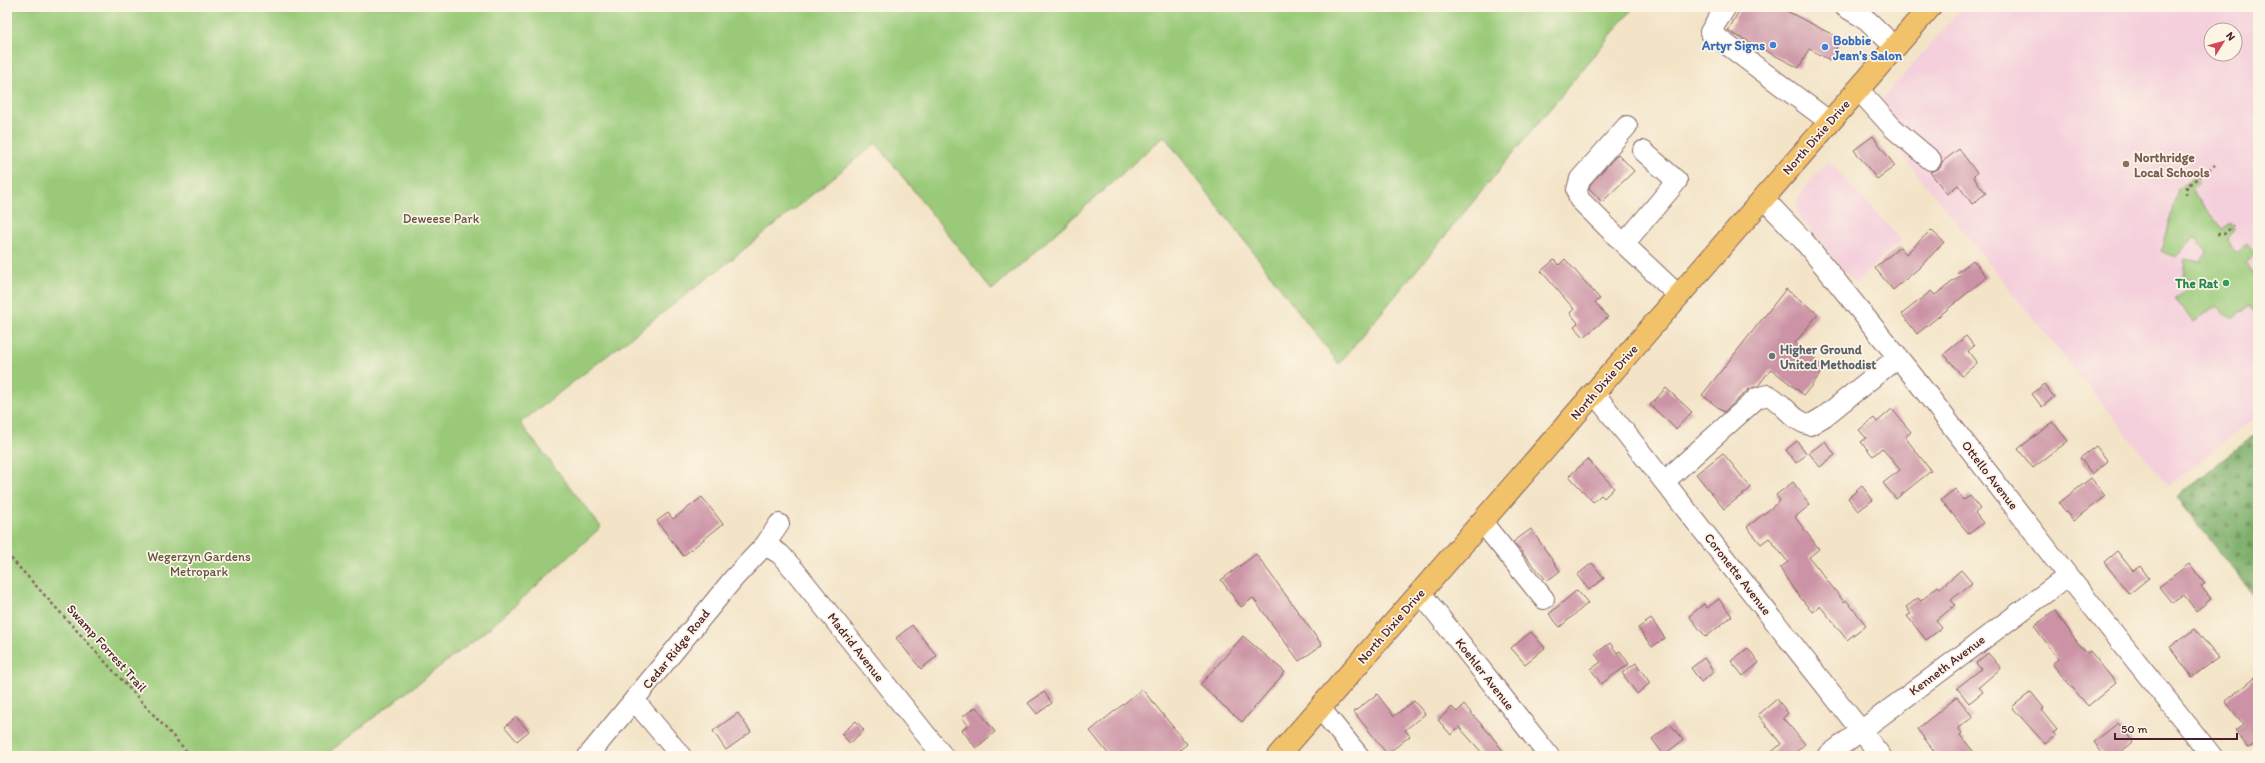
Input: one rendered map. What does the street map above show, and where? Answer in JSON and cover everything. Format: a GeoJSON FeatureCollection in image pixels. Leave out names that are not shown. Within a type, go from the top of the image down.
{"type":"FeatureCollection","features":[{"type":"Feature","properties":{"kind":"main road","name":"North Dixie Drive"},"geometry":{"type":"LineString","coordinates":[[1278,756],[1930,7]]}},
{"type":"Feature","properties":{"kind":"street"},"geometry":{"type":"LineString","coordinates":[[1726,7],[1710,32],[1830,122]]}},
{"type":"Feature","properties":{"kind":"street"},"geometry":{"type":"LineString","coordinates":[[1845,7],[1867,20],[1895,46]]}},
{"type":"Feature","properties":{"kind":"street"},"geometry":{"type":"LineString","coordinates":[[1858,89],[1893,128],[1931,160]]}},
{"type":"Feature","properties":{"kind":"street"},"geometry":{"type":"LineString","coordinates":[[1627,126],[1580,179],[1577,190],[1579,199],[1678,296]]}},
{"type":"Feature","properties":{"kind":"street"},"geometry":{"type":"LineString","coordinates":[[1624,244],[1677,181],[1643,151]]}},
{"type":"Feature","properties":{"kind":"street","name":"Ottello Avenue"},"geometry":{"type":"LineString","coordinates":[[1763,198],[1803,240],[1898,357],[2068,576],[2212,756]]}},
{"type":"Feature","properties":{"kind":"street"},"geometry":{"type":"LineString","coordinates":[[1665,481],[1757,398],[1768,395],[1772,397],[1800,423],[1810,425],[1825,416],[1898,357]]}},
{"type":"Feature","properties":{"kind":"street","name":"Coronette Avenue"},"geometry":{"type":"LineString","coordinates":[[1594,393],[1881,756]]}},
{"type":"Feature","properties":{"kind":"street"},"geometry":{"type":"LineString","coordinates":[[1482,522],[1544,599]]}},
{"type":"Feature","properties":{"kind":"street","name":"Cedar Ridge Road"},"geometry":{"type":"LineString","coordinates":[[588,756],[734,578],[765,545],[779,524]]}},
{"type":"Feature","properties":{"kind":"street","name":"Madrid Avenue"},"geometry":{"type":"LineString","coordinates":[[765,545],[780,554],[796,572],[943,756]]}},
{"type":"Feature","properties":{"kind":"street","name":"Kenneth Avenue"},"geometry":{"type":"LineString","coordinates":[[1827,756],[2068,576]]}},
{"type":"Feature","properties":{"kind":"street","name":"Koehler Avenue"},"geometry":{"type":"LineString","coordinates":[[1420,592],[1549,756]]}},
{"type":"Feature","properties":{"kind":"street"},"geometry":{"type":"LineString","coordinates":[[634,700],[681,756]]}},
{"type":"Feature","properties":{"kind":"street"},"geometry":{"type":"LineString","coordinates":[[1320,708],[1359,756]]}},
{"type":"Feature","properties":{"kind":"path"},"geometry":{"type":"LineString","coordinates":[[2186,195],[2187,186],[2215,164]]}},
{"type":"Feature","properties":{"kind":"path"},"geometry":{"type":"LineString","coordinates":[[2217,234],[2224,234],[2233,226]]}},
{"type":"Feature","properties":{"kind":"path","name":"Swamp Forrest Trail"},"geometry":{"type":"LineString","coordinates":[[7,554],[191,756]]}},
{"type":"Feature","properties":{"kind":"shaded area","name":"Northridge Local Schools"},"geometry":{"type":"Polygon","coordinates":[[[1963,7],[2258,7],[2258,415],[2168,486],[1869,114],[1963,7]]]}},
{"type":"Feature","properties":{"kind":"shaded area"},"geometry":{"type":"Polygon","coordinates":[[[1828,161],[1901,240],[1855,284],[1796,210],[1798,199],[1805,187],[1828,161]]]}},
{"type":"Feature","properties":{"kind":"green space","name":"Deweese Park"},"geometry":{"type":"Polygon","coordinates":[[[7,7],[1634,7],[1339,364],[1164,136],[992,290],[876,143],[727,263],[520,423],[601,527],[492,626],[324,756],[7,756],[7,7]]]}},
{"type":"Feature","properties":{"kind":"green space","name":"The Rat"},"geometry":{"type":"Polygon","coordinates":[[[2194,177],[2199,184],[2191,190],[2222,229],[2231,223],[2235,229],[2227,238],[2235,253],[2247,244],[2255,254],[2245,263],[2258,279],[2258,316],[2250,306],[2232,319],[2216,306],[2194,322],[2175,299],[2195,284],[2195,281],[2183,277],[2185,259],[2201,262],[2207,252],[2195,236],[2176,257],[2161,251],[2178,189],[2194,177]]]}},
{"type":"Feature","properties":{"kind":"green space"},"geometry":{"type":"Polygon","coordinates":[[[2258,432],[2258,600],[2176,497],[2258,432]]]}},
{"type":"Feature","properties":{"kind":"building"},"geometry":{"type":"Polygon","coordinates":[[[1741,7],[1779,7],[1841,39],[1830,60],[1809,49],[1799,68],[1728,31],[1741,7]]]}},
{"type":"Feature","properties":{"kind":"building"},"geometry":{"type":"Polygon","coordinates":[[[1873,136],[1895,166],[1877,179],[1854,150],[1873,136]]]}},
{"type":"Feature","properties":{"kind":"building"},"geometry":{"type":"Polygon","coordinates":[[[1959,149],[1977,173],[1973,177],[1986,193],[1972,204],[1958,185],[1947,194],[1930,172],[1940,168],[1942,162],[1959,149]]]}},
{"type":"Feature","properties":{"kind":"building"},"geometry":{"type":"Polygon","coordinates":[[[1618,154],[1634,171],[1602,202],[1589,188],[1590,185],[1618,154]]]}},
{"type":"Feature","properties":{"kind":"building"},"geometry":{"type":"Polygon","coordinates":[[[1931,230],[1944,242],[1919,268],[1893,290],[1875,268],[1900,247],[1906,254],[1931,230]]]}},
{"type":"Feature","properties":{"kind":"building"},"geometry":{"type":"Polygon","coordinates":[[[1565,259],[1600,299],[1595,302],[1608,317],[1584,337],[1574,326],[1578,323],[1570,313],[1574,309],[1541,271],[1554,260],[1559,265],[1565,259]]]}},
{"type":"Feature","properties":{"kind":"building"},"geometry":{"type":"Polygon","coordinates":[[[1973,260],[1987,277],[1917,334],[1902,314],[1931,291],[1935,295],[1960,276],[1957,273],[1973,260]]]}},
{"type":"Feature","properties":{"kind":"building","name":"Higher Ground United Methodist"},"geometry":{"type":"Polygon","coordinates":[[[1786,289],[1818,314],[1795,343],[1825,368],[1804,395],[1771,369],[1758,386],[1749,389],[1724,412],[1702,395],[1786,289]]]}},
{"type":"Feature","properties":{"kind":"building"},"geometry":{"type":"Polygon","coordinates":[[[1966,336],[1974,346],[1968,351],[1977,363],[1962,376],[1944,354],[1966,336]]]}},
{"type":"Feature","properties":{"kind":"building"},"geometry":{"type":"Polygon","coordinates":[[[2044,384],[2054,397],[2042,407],[2032,394],[2044,384]]]}},
{"type":"Feature","properties":{"kind":"building"},"geometry":{"type":"Polygon","coordinates":[[[1666,388],[1692,412],[1676,429],[1650,405],[1666,388]]]}},
{"type":"Feature","properties":{"kind":"building"},"geometry":{"type":"Polygon","coordinates":[[[1892,409],[1911,432],[1905,437],[1931,471],[1896,499],[1883,483],[1900,470],[1882,448],[1873,456],[1861,442],[1866,438],[1859,430],[1874,418],[1877,422],[1892,409]]]}},
{"type":"Feature","properties":{"kind":"building"},"geometry":{"type":"Polygon","coordinates":[[[2053,422],[2068,441],[2033,468],[2018,449],[2053,422]]]}},
{"type":"Feature","properties":{"kind":"building"},"geometry":{"type":"Polygon","coordinates":[[[1797,441],[1807,454],[1796,463],[1786,450],[1797,441]]]}},
{"type":"Feature","properties":{"kind":"building"},"geometry":{"type":"Polygon","coordinates":[[[1825,441],[1835,455],[1820,467],[1809,453],[1825,441]]]}},
{"type":"Feature","properties":{"kind":"building"},"geometry":{"type":"Polygon","coordinates":[[[2096,446],[2108,461],[2092,474],[2080,458],[2096,446]]]}},
{"type":"Feature","properties":{"kind":"building"},"geometry":{"type":"Polygon","coordinates":[[[1723,453],[1751,488],[1724,509],[1696,474],[1723,453]]]}},
{"type":"Feature","properties":{"kind":"building"},"geometry":{"type":"Polygon","coordinates":[[[1588,459],[1614,488],[1604,498],[1601,495],[1593,502],[1569,476],[1588,459]]]}},
{"type":"Feature","properties":{"kind":"building"},"geometry":{"type":"Polygon","coordinates":[[[2091,478],[2105,496],[2073,521],[2059,503],[2091,478]]]}},
{"type":"Feature","properties":{"kind":"building"},"geometry":{"type":"Polygon","coordinates":[[[1793,482],[1810,505],[1795,517],[1819,549],[1809,557],[1844,602],[1846,600],[1866,625],[1847,640],[1820,606],[1812,612],[1792,587],[1780,568],[1788,562],[1769,538],[1761,544],[1747,527],[1780,501],[1776,495],[1793,482]]]}},
{"type":"Feature","properties":{"kind":"building"},"geometry":{"type":"Polygon","coordinates":[[[1862,486],[1873,500],[1858,511],[1848,498],[1862,486]]]}},
{"type":"Feature","properties":{"kind":"building"},"geometry":{"type":"Polygon","coordinates":[[[1955,489],[1964,500],[1970,496],[1980,509],[1975,513],[1983,523],[1969,534],[1941,500],[1955,489]]]}},
{"type":"Feature","properties":{"kind":"building"},"geometry":{"type":"Polygon","coordinates":[[[702,497],[723,524],[683,556],[657,521],[668,513],[673,519],[702,497]]]}},
{"type":"Feature","properties":{"kind":"building"},"geometry":{"type":"Polygon","coordinates":[[[1531,529],[1560,571],[1547,581],[1513,542],[1531,529]]]}},
{"type":"Feature","properties":{"kind":"building"},"geometry":{"type":"Polygon","coordinates":[[[2117,551],[2133,571],[2140,566],[2149,578],[2129,594],[2104,562],[2117,551]]]}},
{"type":"Feature","properties":{"kind":"building"},"geometry":{"type":"Polygon","coordinates":[[[1256,554],[1322,645],[1299,661],[1253,598],[1241,607],[1221,580],[1256,554]]]}},
{"type":"Feature","properties":{"kind":"building"},"geometry":{"type":"Polygon","coordinates":[[[1592,563],[1604,578],[1589,590],[1577,575],[1592,563]]]}},
{"type":"Feature","properties":{"kind":"building"},"geometry":{"type":"Polygon","coordinates":[[[2189,564],[2205,584],[2201,586],[2211,599],[2196,611],[2184,595],[2172,603],[2159,587],[2189,564]]]}},
{"type":"Feature","properties":{"kind":"building"},"geometry":{"type":"Polygon","coordinates":[[[1961,570],[1972,583],[1951,600],[1955,605],[1936,621],[1942,628],[1926,640],[1907,616],[1911,614],[1906,607],[1918,598],[1921,601],[1938,586],[1940,588],[1961,570]]]}},
{"type":"Feature","properties":{"kind":"building"},"geometry":{"type":"Polygon","coordinates":[[[1577,590],[1588,603],[1560,627],[1549,614],[1577,590]]]}},
{"type":"Feature","properties":{"kind":"building"},"geometry":{"type":"Polygon","coordinates":[[[1719,599],[1732,616],[1706,637],[1689,616],[1704,604],[1707,608],[1719,599]]]}},
{"type":"Feature","properties":{"kind":"building"},"geometry":{"type":"Polygon","coordinates":[[[2055,611],[2078,643],[2087,653],[2090,651],[2116,683],[2088,706],[2052,664],[2058,659],[2034,626],[2055,611]]]}},
{"type":"Feature","properties":{"kind":"building"},"geometry":{"type":"Polygon","coordinates":[[[1651,619],[1665,638],[1652,647],[1638,628],[1651,619]]]}},
{"type":"Feature","properties":{"kind":"building"},"geometry":{"type":"Polygon","coordinates":[[[912,625],[937,656],[921,669],[896,638],[912,625]]]}},
{"type":"Feature","properties":{"kind":"building"},"geometry":{"type":"Polygon","coordinates":[[[2195,629],[2218,658],[2192,677],[2170,647],[2195,629]]]}},
{"type":"Feature","properties":{"kind":"building"},"geometry":{"type":"Polygon","coordinates":[[[1531,632],[1545,648],[1525,664],[1511,648],[1531,632]]]}},
{"type":"Feature","properties":{"kind":"building"},"geometry":{"type":"Polygon","coordinates":[[[1243,636],[1285,672],[1242,722],[1200,685],[1243,636]]]}},
{"type":"Feature","properties":{"kind":"building"},"geometry":{"type":"Polygon","coordinates":[[[1610,643],[1617,653],[1620,651],[1629,664],[1601,684],[1591,669],[1601,662],[1595,654],[1610,643]]]}},
{"type":"Feature","properties":{"kind":"building"},"geometry":{"type":"Polygon","coordinates":[[[1748,648],[1759,663],[1743,676],[1731,661],[1748,648]]]}},
{"type":"Feature","properties":{"kind":"building"},"geometry":{"type":"Polygon","coordinates":[[[1988,653],[2001,668],[1979,687],[1983,692],[1969,703],[1957,688],[1981,669],[1976,663],[1988,653]]]}},
{"type":"Feature","properties":{"kind":"building"},"geometry":{"type":"Polygon","coordinates":[[[1704,658],[1714,672],[1701,682],[1691,668],[1704,658]]]}},
{"type":"Feature","properties":{"kind":"building"},"geometry":{"type":"Polygon","coordinates":[[[1636,663],[1650,683],[1637,694],[1622,673],[1636,663]]]}},
{"type":"Feature","properties":{"kind":"building"},"geometry":{"type":"Polygon","coordinates":[[[2258,675],[2258,743],[2248,748],[2235,730],[2243,724],[2225,701],[2258,675]]]}},
{"type":"Feature","properties":{"kind":"building"},"geometry":{"type":"Polygon","coordinates":[[[1142,689],[1187,744],[1173,756],[1110,756],[1090,731],[1142,689]]]}},
{"type":"Feature","properties":{"kind":"building"},"geometry":{"type":"Polygon","coordinates":[[[1044,692],[1052,703],[1037,714],[1028,703],[1044,692]]]}},
{"type":"Feature","properties":{"kind":"building"},"geometry":{"type":"Polygon","coordinates":[[[2031,692],[2044,708],[2041,710],[2057,730],[2053,733],[2056,736],[2045,744],[2012,707],[2031,692]]]}},
{"type":"Feature","properties":{"kind":"building"},"geometry":{"type":"Polygon","coordinates":[[[1377,694],[1394,716],[1414,701],[1425,714],[1405,730],[1410,736],[1387,754],[1354,712],[1377,694]]]}},
{"type":"Feature","properties":{"kind":"building"},"geometry":{"type":"Polygon","coordinates":[[[1957,697],[1973,717],[1958,728],[1962,733],[1960,735],[1977,756],[1938,756],[1917,729],[1957,697]]]}},
{"type":"Feature","properties":{"kind":"building"},"geometry":{"type":"Polygon","coordinates":[[[1777,699],[1788,713],[1783,718],[1805,744],[1791,756],[1767,756],[1781,744],[1758,715],[1777,699]]]}},
{"type":"Feature","properties":{"kind":"building"},"geometry":{"type":"Polygon","coordinates":[[[1464,705],[1507,756],[1485,756],[1459,727],[1451,735],[1438,720],[1452,707],[1457,712],[1464,705]]]}},
{"type":"Feature","properties":{"kind":"building"},"geometry":{"type":"Polygon","coordinates":[[[976,707],[995,732],[976,748],[962,730],[968,725],[962,717],[976,707]]]}},
{"type":"Feature","properties":{"kind":"building"},"geometry":{"type":"Polygon","coordinates":[[[738,713],[751,732],[726,750],[713,731],[738,713]]]}},
{"type":"Feature","properties":{"kind":"building"},"geometry":{"type":"Polygon","coordinates":[[[516,717],[529,731],[517,741],[505,727],[516,717]]]}},
{"type":"Feature","properties":{"kind":"building"},"geometry":{"type":"Polygon","coordinates":[[[856,721],[864,730],[850,743],[841,734],[856,721]]]}},
{"type":"Feature","properties":{"kind":"building"},"geometry":{"type":"Polygon","coordinates":[[[2118,723],[2133,742],[2116,756],[2104,756],[2094,742],[2118,723]]]}},
{"type":"Feature","properties":{"kind":"building"},"geometry":{"type":"Polygon","coordinates":[[[1670,724],[1683,740],[1664,755],[1652,739],[1670,724]]]}},
{"type":"Feature","properties":{"kind":"place","name":"Artyr Signs"},"geometry":{"type":"Point","coordinates":[1773,45]}},
{"type":"Feature","properties":{"kind":"place","name":"Bobbie Jean's Salon"},"geometry":{"type":"Point","coordinates":[1825,47]}},
{"type":"Feature","properties":{"kind":"place","name":"Northridge Local Schools"},"geometry":{"type":"Point","coordinates":[2126,164]}},
{"type":"Feature","properties":{"kind":"place","name":"The Rat"},"geometry":{"type":"Point","coordinates":[2226,283]}},
{"type":"Feature","properties":{"kind":"place","name":"Higher Ground United Methodist"},"geometry":{"type":"Point","coordinates":[1772,356]}},
{"type":"Feature","properties":{"kind":"park label","name":"Wegerzyn Gardens Metropark"},"geometry":{"type":"Point","coordinates":[199,564]}}]}
